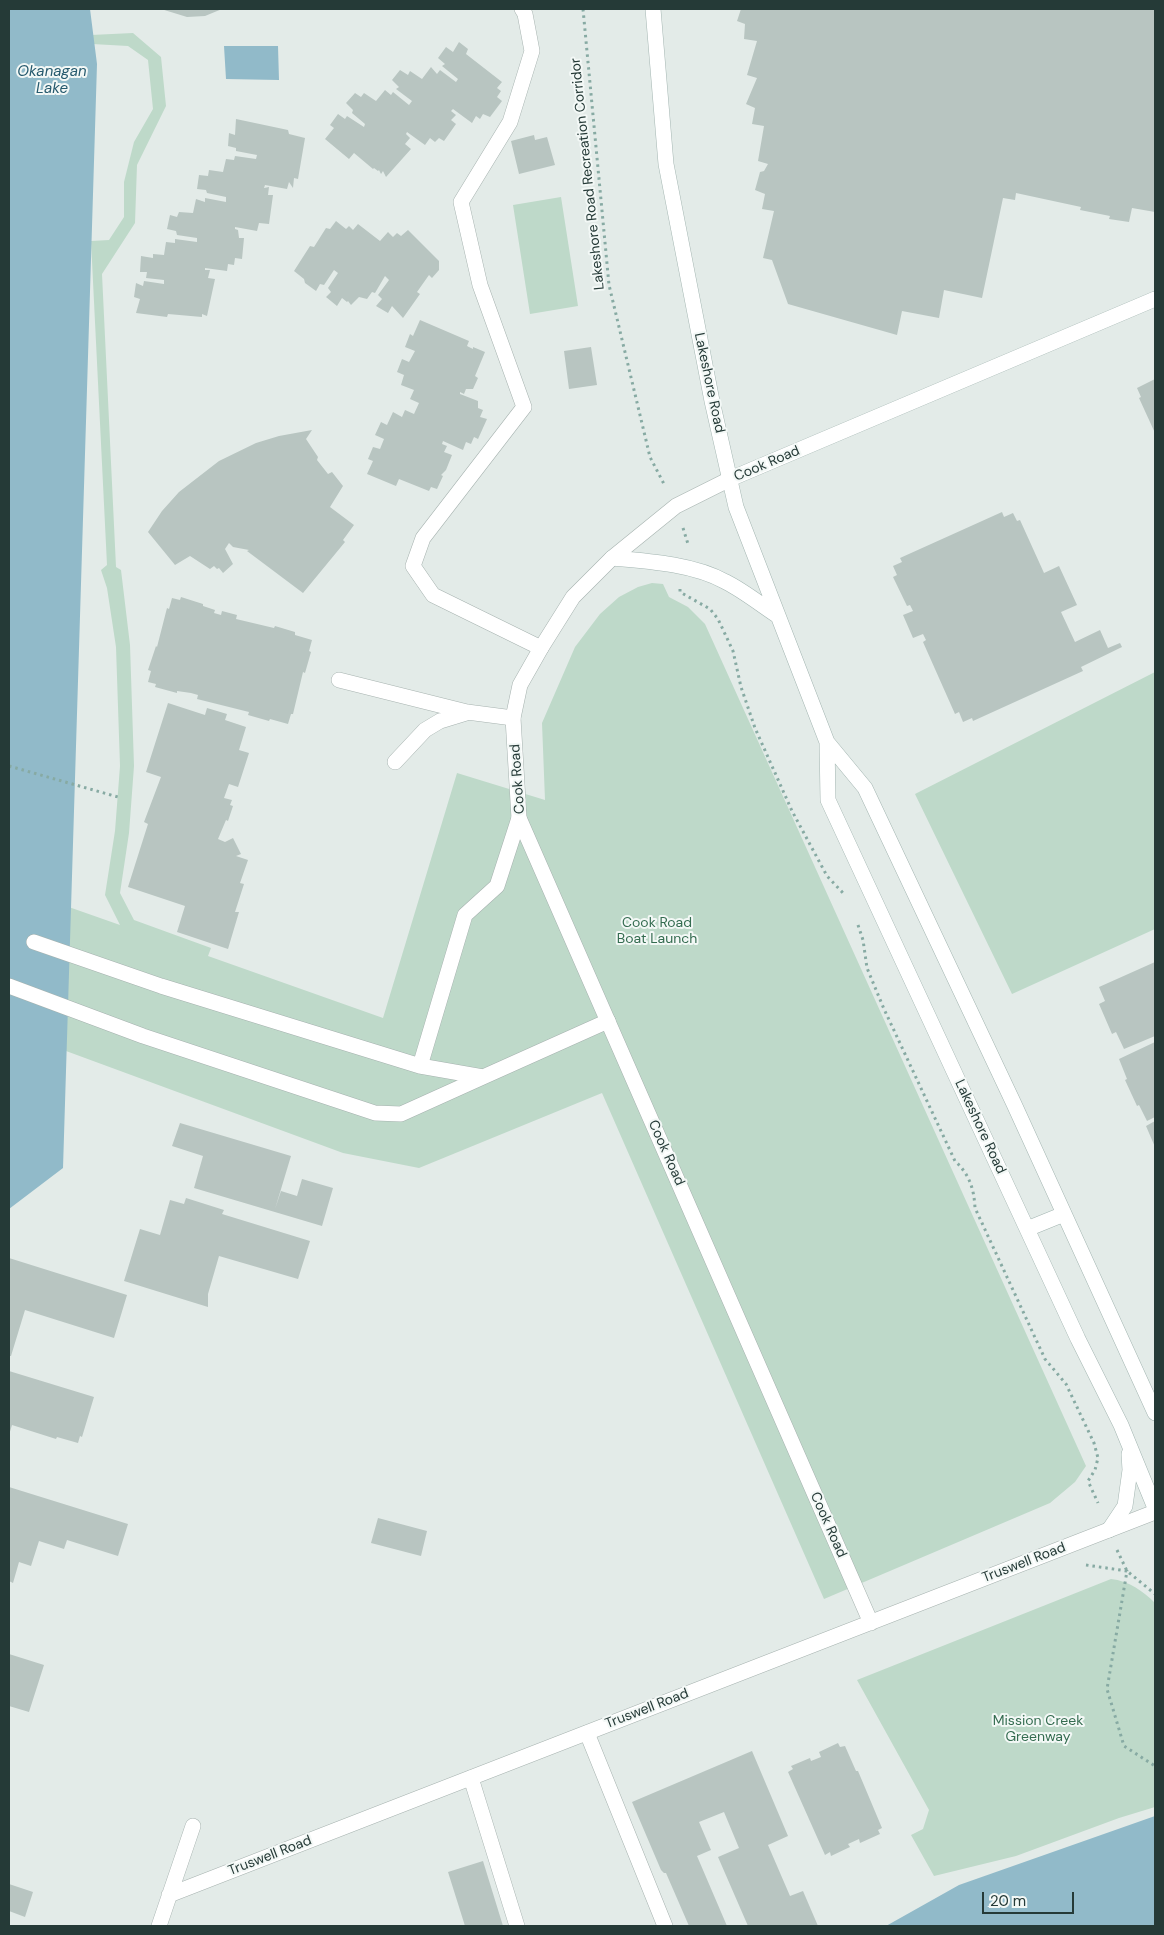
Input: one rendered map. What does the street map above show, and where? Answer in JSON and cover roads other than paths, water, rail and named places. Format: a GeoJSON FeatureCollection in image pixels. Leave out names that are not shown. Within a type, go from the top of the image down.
{"type":"FeatureCollection","features":[{"type":"Feature","properties":{"kind":"street"},"geometry":{"type":"LineString","coordinates":[[522,9],[525,14],[532,51],[510,122],[461,202],[480,284],[524,406],[423,538],[413,566],[433,595],[541,648]]}},
{"type":"Feature","properties":{"kind":"street","name":"Lakeshore Road"},"geometry":{"type":"LineString","coordinates":[[653,9],[666,164],[736,507],[827,742],[865,788],[1155,1412]]}},
{"type":"Feature","properties":{"kind":"street","name":"Cook Road"},"geometry":{"type":"LineString","coordinates":[[871,1622],[520,818],[513,718],[520,686],[573,597],[612,558],[676,506],[730,479],[1155,300]]}},
{"type":"Feature","properties":{"kind":"street"},"geometry":{"type":"LineString","coordinates":[[612,558],[684,567],[726,581],[778,616]]}},
{"type":"Feature","properties":{"kind":"street"},"geometry":{"type":"LineString","coordinates":[[339,680],[466,712],[513,718]]}},
{"type":"Feature","properties":{"kind":"street"},"geometry":{"type":"LineString","coordinates":[[395,762],[425,730],[440,721],[466,712]]}},
{"type":"Feature","properties":{"kind":"street","name":"Lakeshore Road"},"geometry":{"type":"LineString","coordinates":[[827,742],[828,800],[1127,1440],[1155,1508]]}},
{"type":"Feature","properties":{"kind":"street"},"geometry":{"type":"LineString","coordinates":[[420,1066],[465,915],[497,886],[520,818]]}},
{"type":"Feature","properties":{"kind":"street"},"geometry":{"type":"LineString","coordinates":[[34,942],[161,986],[420,1066],[483,1077]]}},
{"type":"Feature","properties":{"kind":"street"},"geometry":{"type":"LineString","coordinates":[[9,986],[143,1036],[375,1113],[401,1114],[608,1021]]}},
{"type":"Feature","properties":{"kind":"street"},"geometry":{"type":"LineString","coordinates":[[1027,1229],[1064,1214]]}},
{"type":"Feature","properties":{"kind":"street"},"geometry":{"type":"LineString","coordinates":[[1109,1530],[1125,1506],[1130,1470],[1127,1440]]}},
{"type":"Feature","properties":{"kind":"street","name":"Truswell Road"},"geometry":{"type":"LineString","coordinates":[[169,1895],[1155,1512]]}},
{"type":"Feature","properties":{"kind":"street"},"geometry":{"type":"LineString","coordinates":[[586,1733],[665,1926]]}},
{"type":"Feature","properties":{"kind":"street"},"geometry":{"type":"LineString","coordinates":[[471,1778],[517,1926]]}},
{"type":"Feature","properties":{"kind":"street"},"geometry":{"type":"LineString","coordinates":[[159,1926],[193,1826]]}},
{"type":"Feature","properties":{"kind":"water","name":"Okanagan Lake"},"geometry":{"type":"Polygon","coordinates":[[[9,9],[90,9],[97,64],[63,1168],[9,1209],[9,9]]]}},
{"type":"Feature","properties":{"kind":"water"},"geometry":{"type":"Polygon","coordinates":[[[224,46],[278,46],[279,80],[226,79],[224,46]]]}},
{"type":"Feature","properties":{"kind":"water"},"geometry":{"type":"Polygon","coordinates":[[[1155,1816],[1155,1926],[886,1926],[959,1885],[1155,1816]]]}},
{"type":"Feature","properties":{"kind":"park label","name":"Cook Road Boat Launch"},"geometry":{"type":"Point","coordinates":[657,932]}},
{"type":"Feature","properties":{"kind":"park label","name":"Mission Creek Greenway"},"geometry":{"type":"Point","coordinates":[1038,1729]}}]}
